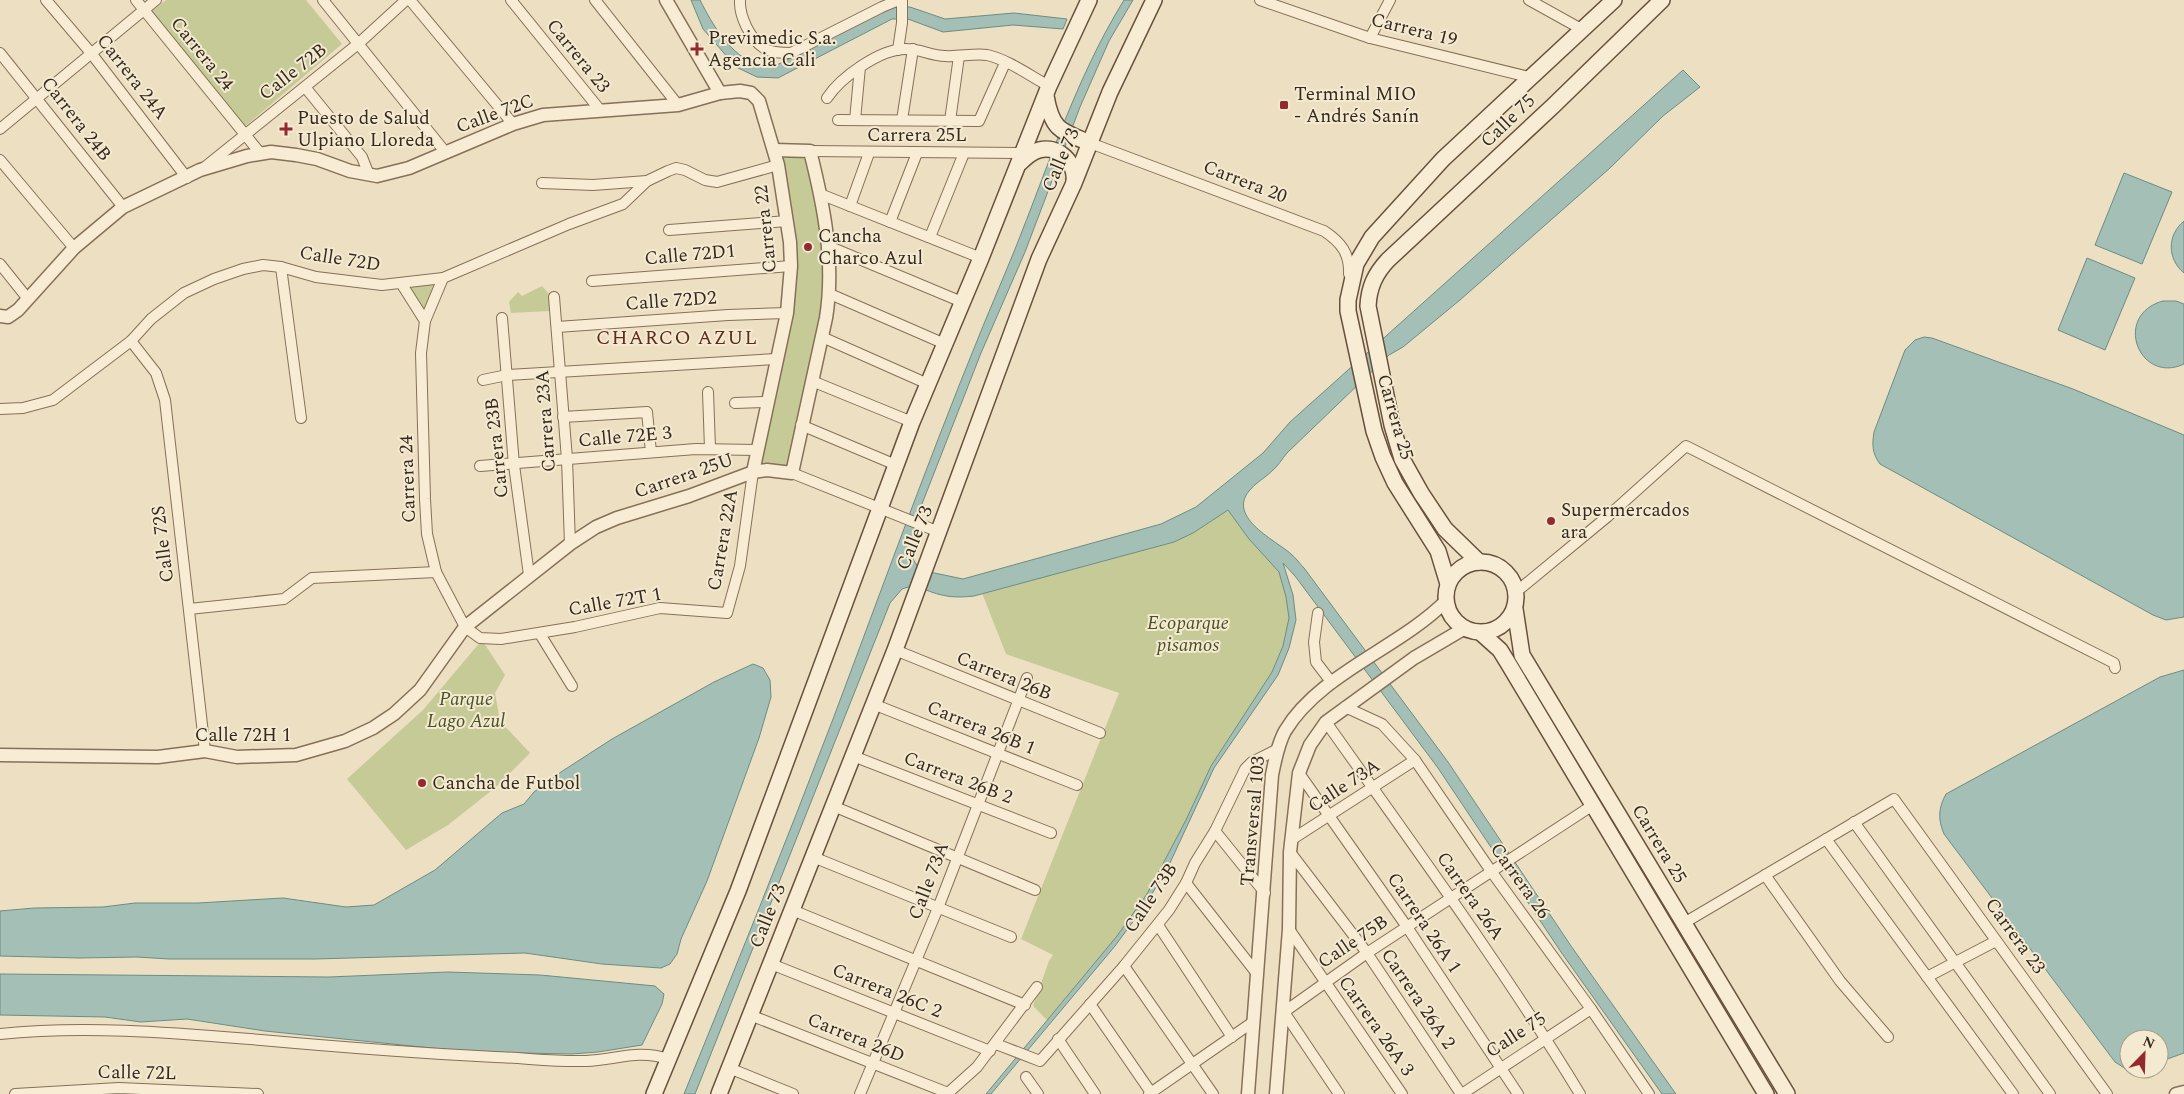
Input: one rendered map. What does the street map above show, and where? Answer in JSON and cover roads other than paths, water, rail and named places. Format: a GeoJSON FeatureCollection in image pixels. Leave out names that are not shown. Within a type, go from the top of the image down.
{"type":"FeatureCollection","features":[{"type":"Feature","properties":{"kind":"main road","name":"Calle 73"},"geometry":{"type":"LineString","coordinates":[[654,1094],[738,891],[884,510],[896,465],[912,422],[1089,0]]}},
{"type":"Feature","properties":{"kind":"main road","name":"Calle 73"},"geometry":{"type":"LineString","coordinates":[[719,1094],[894,650],[929,558],[933,530],[1073,175],[1083,140],[1110,92],[1154,0]]}},
{"type":"Feature","properties":{"kind":"main road","name":"Calle 75"},"geometry":{"type":"LineString","coordinates":[[1363,251],[1372,237],[1443,160],[1533,78],[1614,0]]}},
{"type":"Feature","properties":{"kind":"main road","name":"Calle 75"},"geometry":{"type":"LineString","coordinates":[[1379,270],[1662,0]]}},
{"type":"Feature","properties":{"kind":"main road"},"geometry":{"type":"LineString","coordinates":[[1048,98],[1056,125],[1083,140]]}},
{"type":"Feature","properties":{"kind":"main road"},"geometry":{"type":"LineString","coordinates":[[1024,157],[1041,149],[1050,150],[1069,159],[1073,175]]}},
{"type":"Feature","properties":{"kind":"main road","name":"Carrera 25"},"geometry":{"type":"LineString","coordinates":[[1363,251],[1356,264],[1349,288],[1348,311],[1374,431],[1395,483],[1438,550],[1448,584],[1446,601]]}},
{"type":"Feature","properties":{"kind":"main road","name":"Carrera 25"},"geometry":{"type":"LineString","coordinates":[[1379,270],[1371,286],[1368,306],[1392,425],[1402,459],[1421,493],[1451,536],[1479,562],[1492,564],[1504,570],[1512,581],[1516,592],[1515,609],[1522,655],[1787,1094]]}},
{"type":"Feature","properties":{"kind":"main road"},"geometry":{"type":"LineString","coordinates":[[1448,584],[1460,569],[1479,562]]}},
{"type":"Feature","properties":{"kind":"main road"},"geometry":{"type":"LineString","coordinates":[[1446,601],[1452,617],[1465,628]]}},
{"type":"Feature","properties":{"kind":"main road"},"geometry":{"type":"LineString","coordinates":[[1481,633],[1502,626],[1511,617],[1515,609]]}},
{"type":"Feature","properties":{"kind":"main road","name":"Carrera 25"},"geometry":{"type":"LineString","coordinates":[[1465,628],[1481,633],[1500,650],[1766,1094]]}},
{"type":"Feature","properties":{"kind":"street","name":"Carrera 24A"},"geometry":{"type":"LineString","coordinates":[[46,0],[92,53],[187,178]]}},
{"type":"Feature","properties":{"kind":"street","name":"Carrera 24"},"geometry":{"type":"LineString","coordinates":[[136,0],[260,153]]}},
{"type":"Feature","properties":{"kind":"street"},"geometry":{"type":"LineString","coordinates":[[0,129],[156,0]]}},
{"type":"Feature","properties":{"kind":"street"},"geometry":{"type":"LineString","coordinates":[[322,0],[446,153]]}},
{"type":"Feature","properties":{"kind":"street"},"geometry":{"type":"LineString","coordinates":[[408,0],[513,124]]}},
{"type":"Feature","properties":{"kind":"street","name":"Calle 72B"},"geometry":{"type":"LineString","coordinates":[[0,316],[8,317],[18,310],[74,248],[123,208],[200,170],[358,44],[408,0]]}},
{"type":"Feature","properties":{"kind":"street","name":"Carrera 23"},"geometry":{"type":"LineString","coordinates":[[511,0],[600,110]]}},
{"type":"Feature","properties":{"kind":"street"},"geometry":{"type":"LineString","coordinates":[[595,0],[678,105]]}},
{"type":"Feature","properties":{"kind":"street"},"geometry":{"type":"LineString","coordinates":[[666,0],[720,93]]}},
{"type":"Feature","properties":{"kind":"street"},"geometry":{"type":"LineString","coordinates":[[740,0],[747,27],[755,40],[764,49],[791,53],[901,1],[902,23],[898,50]]}},
{"type":"Feature","properties":{"kind":"street","name":"Carrera 19"},"geometry":{"type":"LineString","coordinates":[[1260,0],[1370,38],[1533,78]]}},
{"type":"Feature","properties":{"kind":"street"},"geometry":{"type":"LineString","coordinates":[[1370,38],[1390,0]]}},
{"type":"Feature","properties":{"kind":"street"},"geometry":{"type":"LineString","coordinates":[[1529,0],[1583,30]]}},
{"type":"Feature","properties":{"kind":"street"},"geometry":{"type":"LineString","coordinates":[[827,98],[841,80],[860,67],[898,50],[912,50],[943,56],[987,55],[1006,63],[1048,98]]}},
{"type":"Feature","properties":{"kind":"street"},"geometry":{"type":"LineString","coordinates":[[902,120],[912,50]]}},
{"type":"Feature","properties":{"kind":"street","name":"Carrera 24B"},"geometry":{"type":"LineString","coordinates":[[0,53],[37,97],[123,208]]}},
{"type":"Feature","properties":{"kind":"street"},"geometry":{"type":"LineString","coordinates":[[950,121],[959,56]]}},
{"type":"Feature","properties":{"kind":"street"},"geometry":{"type":"LineString","coordinates":[[838,120],[979,122],[1006,63]]}},
{"type":"Feature","properties":{"kind":"street"},"geometry":{"type":"LineString","coordinates":[[855,120],[860,67]]}},
{"type":"Feature","properties":{"kind":"street"},"geometry":{"type":"LineString","coordinates":[[305,87],[362,157],[369,175]]}},
{"type":"Feature","properties":{"kind":"street","name":"Carrera 22"},"geometry":{"type":"LineString","coordinates":[[720,93],[746,91],[755,96],[761,106],[778,165],[792,266],[787,313],[753,472]]}},
{"type":"Feature","properties":{"kind":"street","name":"Calle 72C"},"geometry":{"type":"LineString","coordinates":[[260,153],[296,155],[369,175],[390,174],[446,153],[513,124],[543,115],[678,105],[720,93]]}},
{"type":"Feature","properties":{"kind":"street","name":"Carrera 20"},"geometry":{"type":"LineString","coordinates":[[1083,140],[1324,231],[1336,239],[1345,251],[1350,264],[1349,288]]}},
{"type":"Feature","properties":{"kind":"street"},"geometry":{"type":"LineString","coordinates":[[774,150],[810,151],[820,194],[828,246],[830,294],[792,472]]}},
{"type":"Feature","properties":{"kind":"street","name":"Carrera 25L"},"geometry":{"type":"LineString","coordinates":[[810,151],[964,153],[1024,157]]}},
{"type":"Feature","properties":{"kind":"street","name":"Calle 72B"},"geometry":{"type":"LineString","coordinates":[[200,170],[260,153]]}},
{"type":"Feature","properties":{"kind":"street"},"geometry":{"type":"LineString","coordinates":[[850,206],[868,153]]}},
{"type":"Feature","properties":{"kind":"street"},"geometry":{"type":"LineString","coordinates":[[890,222],[917,153]]}},
{"type":"Feature","properties":{"kind":"street"},"geometry":{"type":"LineString","coordinates":[[930,237],[964,153]]}},
{"type":"Feature","properties":{"kind":"street"},"geometry":{"type":"LineString","coordinates":[[0,160],[74,248]]}},
{"type":"Feature","properties":{"kind":"street","name":"Calle 72D"},"geometry":{"type":"LineString","coordinates":[[0,409],[23,408],[53,400],[131,341],[151,319],[184,293],[214,279],[243,269],[263,265],[281,267],[316,277],[382,285],[443,278],[569,224],[623,204],[647,181],[676,168],[685,170],[705,180],[717,182],[778,165]]}},
{"type":"Feature","properties":{"kind":"street"},"geometry":{"type":"LineString","coordinates":[[542,183],[593,185],[647,181]]}},
{"type":"Feature","properties":{"kind":"street"},"geometry":{"type":"LineString","coordinates":[[820,194],[981,258]]}},
{"type":"Feature","properties":{"kind":"street"},"geometry":{"type":"LineString","coordinates":[[669,230],[787,222]]}},
{"type":"Feature","properties":{"kind":"street"},"geometry":{"type":"LineString","coordinates":[[828,246],[962,302]]}},
{"type":"Feature","properties":{"kind":"street"},"geometry":{"type":"LineString","coordinates":[[0,264],[28,299]]}},
{"type":"Feature","properties":{"kind":"street","name":"Calle 72D1"},"geometry":{"type":"LineString","coordinates":[[592,282],[792,266]]}},
{"type":"Feature","properties":{"kind":"street"},"geometry":{"type":"LineString","coordinates":[[281,267],[301,418]]}},
{"type":"Feature","properties":{"kind":"street","name":"Carrera 24"},"geometry":{"type":"LineString","coordinates":[[443,278],[425,322],[421,353],[427,534],[436,572],[465,627]]}},
{"type":"Feature","properties":{"kind":"street"},"geometry":{"type":"LineString","coordinates":[[401,283],[425,322]]}},
{"type":"Feature","properties":{"kind":"street"},"geometry":{"type":"LineString","coordinates":[[830,294],[945,344]]}},
{"type":"Feature","properties":{"kind":"street","name":"Carrera 23A"},"geometry":{"type":"LineString","coordinates":[[554,296],[567,459],[570,544]]}},
{"type":"Feature","properties":{"kind":"street","name":"Calle 72D2"},"geometry":{"type":"LineString","coordinates":[[557,327],[728,315],[787,313]]}},
{"type":"Feature","properties":{"kind":"street","name":"Carrera 23B"},"geometry":{"type":"LineString","coordinates":[[502,318],[514,465],[529,575]]}},
{"type":"Feature","properties":{"kind":"street"},"geometry":{"type":"LineString","coordinates":[[822,337],[928,384]]}},
{"type":"Feature","properties":{"kind":"street","name":"Calle 72S"},"geometry":{"type":"LineString","coordinates":[[131,341],[156,373],[165,400],[205,751]]}},
{"type":"Feature","properties":{"kind":"street"},"geometry":{"type":"LineString","coordinates":[[483,380],[507,375],[776,359]]}},
{"type":"Feature","properties":{"kind":"street"},"geometry":{"type":"LineString","coordinates":[[812,381],[912,422]]}},
{"type":"Feature","properties":{"kind":"street"},"geometry":{"type":"LineString","coordinates":[[708,392],[710,448]]}},
{"type":"Feature","properties":{"kind":"street"},"geometry":{"type":"LineString","coordinates":[[735,403],[768,402]]}},
{"type":"Feature","properties":{"kind":"street"},"geometry":{"type":"LineString","coordinates":[[563,417],[646,412],[651,452]]}},
{"type":"Feature","properties":{"kind":"street"},"geometry":{"type":"LineString","coordinates":[[801,425],[896,465]]}},
{"type":"Feature","properties":{"kind":"street"},"geometry":{"type":"LineString","coordinates":[[1516,592],[1607,517],[1686,446],[2114,663],[2115,668]]}},
{"type":"Feature","properties":{"kind":"street","name":"Calle 72E 3"},"geometry":{"type":"LineString","coordinates":[[480,466],[514,465],[710,448],[739,449]]}},
{"type":"Feature","properties":{"kind":"street","name":"Carrera 25U"},"geometry":{"type":"LineString","coordinates":[[739,449],[757,450]]}},
{"type":"Feature","properties":{"kind":"street","name":"Carrera 25U"},"geometry":{"type":"LineString","coordinates":[[465,627],[529,575],[596,527],[617,518],[690,496],[753,472],[767,470],[792,472],[933,530]]}},
{"type":"Feature","properties":{"kind":"street","name":"Carrera 22A"},"geometry":{"type":"LineString","coordinates":[[727,613],[740,566],[753,472]]}},
{"type":"Feature","properties":{"kind":"street"},"geometry":{"type":"LineString","coordinates":[[189,609],[284,599],[312,578],[436,572]]}},
{"type":"Feature","properties":{"kind":"street","name":"Transversal 103"},"geometry":{"type":"LineString","coordinates":[[1248,1094],[1265,893],[1272,775],[1278,749],[1285,732],[1301,711],[1332,683],[1431,616],[1446,601]]}},
{"type":"Feature","properties":{"kind":"street","name":"Calle 72T 1"},"geometry":{"type":"LineString","coordinates":[[465,627],[480,638],[501,640],[540,634],[660,608],[727,613]]}},
{"type":"Feature","properties":{"kind":"street"},"geometry":{"type":"LineString","coordinates":[[1318,613],[1314,642],[1316,662],[1332,683]]}},
{"type":"Feature","properties":{"kind":"street","name":"Calle 72H 1"},"geometry":{"type":"LineString","coordinates":[[0,755],[158,757],[205,751],[238,757],[296,755],[344,741],[372,728],[394,714],[420,690],[465,627]]}},
{"type":"Feature","properties":{"kind":"street","name":"Transversal 103"},"geometry":{"type":"LineString","coordinates":[[1276,1094],[1284,1012],[1289,928],[1290,846],[1299,773],[1310,745],[1326,722],[1345,707],[1414,658],[1465,628]]}},
{"type":"Feature","properties":{"kind":"street"},"geometry":{"type":"LineString","coordinates":[[540,634],[572,686]]}},
{"type":"Feature","properties":{"kind":"street","name":"Carrera 26B"},"geometry":{"type":"LineString","coordinates":[[894,650],[1100,733]]}},
{"type":"Feature","properties":{"kind":"street","name":"Calle 73A"},"geometry":{"type":"LineString","coordinates":[[860,1094],[938,908],[1027,678]]}},
{"type":"Feature","properties":{"kind":"street","name":"Carrera 26B 1"},"geometry":{"type":"LineString","coordinates":[[873,704],[1077,785]]}},
{"type":"Feature","properties":{"kind":"street","name":"Carrera 26"},"geometry":{"type":"LineString","coordinates":[[1345,707],[1382,724],[1415,760],[1649,1094]]}},
{"type":"Feature","properties":{"kind":"street","name":"Carrera 26A"},"geometry":{"type":"LineString","coordinates":[[1326,722],[1451,898],[1546,1038],[1580,1094]]}},
{"type":"Feature","properties":{"kind":"street","name":"Calle 73B"},"geometry":{"type":"LineString","coordinates":[[1040,1061],[1158,925],[1186,882],[1195,862],[1215,831],[1245,769],[1252,762],[1278,749]]}},
{"type":"Feature","properties":{"kind":"street","name":"Carrera 26B 2"},"geometry":{"type":"LineString","coordinates":[[853,756],[978,803],[1051,833]]}},
{"type":"Feature","properties":{"kind":"street","name":"Calle 73A"},"geometry":{"type":"LineString","coordinates":[[1290,846],[1415,760]]}},
{"type":"Feature","properties":{"kind":"street","name":"Carrera 26A 1"},"geometry":{"type":"LineString","coordinates":[[1299,773],[1407,927],[1518,1094]]}},
{"type":"Feature","properties":{"kind":"street","name":"Carrera 23"},"geometry":{"type":"LineString","coordinates":[[1854,822],[1894,799],[2107,1094]]}},
{"type":"Feature","properties":{"kind":"street","name":"Calle 75B"},"geometry":{"type":"LineString","coordinates":[[1284,1012],[1324,982],[1593,804]]}},
{"type":"Feature","properties":{"kind":"street"},"geometry":{"type":"LineString","coordinates":[[833,806],[1036,890]]}},
{"type":"Feature","properties":{"kind":"street"},"geometry":{"type":"LineString","coordinates":[[1684,923],[1854,822],[2050,1094]]}},
{"type":"Feature","properties":{"kind":"street"},"geometry":{"type":"LineString","coordinates":[[1215,831],[1265,893]]}},
{"type":"Feature","properties":{"kind":"street"},"geometry":{"type":"LineString","coordinates":[[1826,839],[2013,1094]]}},
{"type":"Feature","properties":{"kind":"street","name":"Carrera 26A 2"},"geometry":{"type":"LineString","coordinates":[[1290,846],[1367,954],[1462,1094]]}},
{"type":"Feature","properties":{"kind":"street"},"geometry":{"type":"LineString","coordinates":[[813,857],[1011,938]]}},
{"type":"Feature","properties":{"kind":"street"},"geometry":{"type":"LineString","coordinates":[[1266,870],[1271,864],[1279,862],[1286,866],[1290,873]]}},
{"type":"Feature","properties":{"kind":"street"},"geometry":{"type":"LineString","coordinates":[[1765,875],[1840,980],[1888,1037]]}},
{"type":"Feature","properties":{"kind":"street"},"geometry":{"type":"LineString","coordinates":[[1186,882],[1258,975]]}},
{"type":"Feature","properties":{"kind":"street"},"geometry":{"type":"LineString","coordinates":[[792,910],[1025,1005]]}},
{"type":"Feature","properties":{"kind":"street"},"geometry":{"type":"LineString","coordinates":[[1158,925],[1232,1037]]}},
{"type":"Feature","properties":{"kind":"street","name":"Carrera 26A 3"},"geometry":{"type":"LineString","coordinates":[[1289,928],[1402,1094]]}},
{"type":"Feature","properties":{"kind":"street"},"geometry":{"type":"LineString","coordinates":[[1927,977],[1996,941]]}},
{"type":"Feature","properties":{"kind":"street","name":"Carrera 26C 2"},"geometry":{"type":"LineString","coordinates":[[771,964],[894,1013],[1040,1061]]}},
{"type":"Feature","properties":{"kind":"street"},"geometry":{"type":"LineString","coordinates":[[1124,966],[1213,1094]]}},
{"type":"Feature","properties":{"kind":"street"},"geometry":{"type":"LineString","coordinates":[[948,1094],[977,1067],[1037,987]]}},
{"type":"Feature","properties":{"kind":"street"},"geometry":{"type":"LineString","coordinates":[[1090,1004],[1150,1094],[1254,1022]]}},
{"type":"Feature","properties":{"kind":"street","name":"Calle 75"},"geometry":{"type":"LineString","coordinates":[[1462,1094],[1591,1009]]}},
{"type":"Feature","properties":{"kind":"street"},"geometry":{"type":"LineString","coordinates":[[1284,1012],[1339,1094]]}},
{"type":"Feature","properties":{"kind":"street","name":"Carrera 26D"},"geometry":{"type":"LineString","coordinates":[[750,1015],[948,1094]]}},
{"type":"Feature","properties":{"kind":"street"},"geometry":{"type":"LineString","coordinates":[[0,1034],[38,1030],[172,1033],[351,1048],[493,1057],[587,1061],[631,1054],[653,1054],[668,1059]]}},
{"type":"Feature","properties":{"kind":"street"},"geometry":{"type":"LineString","coordinates":[[1058,1039],[1095,1094]]}},
{"type":"Feature","properties":{"kind":"street"},"geometry":{"type":"LineString","coordinates":[[730,1068],[793,1094]]}},
{"type":"Feature","properties":{"kind":"street"},"geometry":{"type":"LineString","coordinates":[[1026,1077],[1038,1094]]}},
{"type":"Feature","properties":{"kind":"street","name":"Calle 72L"},"geometry":{"type":"LineString","coordinates":[[16,1094],[119,1088],[258,1094]]}},
{"type":"Feature","properties":{"kind":"street"},"geometry":{"type":"LineString","coordinates":[[2176,1094],[2184,1092]]}},
{"type":"Feature","properties":{"kind":"water"},"geometry":{"type":"Polygon","coordinates":[[[691,0],[700,0],[717,29],[740,55],[749,61],[767,66],[775,66],[889,7],[910,7],[945,19],[1014,13],[1067,19],[1063,29],[1013,25],[943,32],[908,19],[892,19],[778,78],[757,77],[736,67],[703,29],[691,0]]]}},
{"type":"Feature","properties":{"kind":"water"},"geometry":{"type":"Polygon","coordinates":[[[1124,0],[1133,0],[1109,41],[1080,107],[1025,252],[981,353],[920,509],[913,541],[913,559],[918,567],[925,571],[963,579],[1161,524],[1196,507],[1263,453],[1290,422],[1683,70],[1700,87],[1663,116],[1610,168],[1460,300],[1403,347],[1389,355],[1287,453],[1274,469],[1251,488],[1244,501],[1244,510],[1256,528],[1293,556],[1304,568],[1448,762],[1571,946],[1676,1094],[1662,1094],[1561,952],[1438,768],[1295,576],[1283,563],[1293,595],[1296,620],[1289,648],[1278,675],[1214,768],[1169,865],[1146,904],[1115,946],[991,1094],[986,1094],[1117,936],[1147,894],[1186,820],[1211,766],[1272,672],[1283,646],[1289,618],[1286,597],[1279,572],[1249,539],[1228,510],[1193,533],[1174,542],[974,596],[957,597],[943,595],[914,585],[902,589],[890,603],[695,1094],[684,1094],[797,813],[938,439],[1060,133],[1089,65],[1124,0]]]}},
{"type":"Feature","properties":{"kind":"water"},"geometry":{"type":"Polygon","coordinates":[[[2124,173],[2172,192],[2142,264],[2095,245],[2124,173]]]}},
{"type":"Feature","properties":{"kind":"water"},"geometry":{"type":"Polygon","coordinates":[[[2184,221],[2184,273],[2174,261],[2171,247],[2174,233],[2184,221]]]}},
{"type":"Feature","properties":{"kind":"water"},"geometry":{"type":"Polygon","coordinates":[[[2087,258],[2135,278],[2105,350],[2058,330],[2087,258]]]}},
{"type":"Feature","properties":{"kind":"water"},"geometry":{"type":"Polygon","coordinates":[[[2163,301],[2176,301],[2184,304],[2184,364],[2168,368],[2155,365],[2144,357],[2137,346],[2135,333],[2138,320],[2147,309],[2163,301]]]}},
{"type":"Feature","properties":{"kind":"water"},"geometry":{"type":"Polygon","coordinates":[[[1924,337],[1932,338],[2073,389],[2184,435],[2184,617],[2166,620],[2153,615],[1880,464],[1873,449],[1874,432],[1905,350],[1915,340],[1924,337]]]}},
{"type":"Feature","properties":{"kind":"water"},"geometry":{"type":"Polygon","coordinates":[[[753,664],[763,668],[770,680],[771,697],[759,738],[707,881],[681,939],[677,954],[670,964],[661,968],[602,964],[525,953],[315,959],[0,956],[0,911],[34,908],[103,907],[135,903],[198,903],[283,898],[346,907],[374,905],[435,870],[502,813],[524,804],[534,792],[561,772],[612,739],[714,682],[753,664]]]}},
{"type":"Feature","properties":{"kind":"water"},"geometry":{"type":"Polygon","coordinates":[[[2184,670],[2184,1053],[2169,1058],[2169,1029],[2119,1029],[2119,1065],[2115,1062],[1944,834],[1940,819],[1940,809],[1946,794],[2160,677],[2184,670]]]}},
{"type":"Feature","properties":{"kind":"water"},"geometry":{"type":"Polygon","coordinates":[[[448,972],[540,975],[655,986],[664,994],[662,1004],[642,1045],[572,1054],[471,1052],[265,1031],[187,1019],[141,1022],[105,1017],[0,1015],[0,974],[329,977],[448,972]]]}},
{"type":"Feature","properties":{"kind":"place","name":"Previmedic S.a. Agencia Cali"},"geometry":{"type":"Point","coordinates":[697,49]}},
{"type":"Feature","properties":{"kind":"place","name":"Terminal MIO - Andrés Sanín"},"geometry":{"type":"Point","coordinates":[1284,105]}},
{"type":"Feature","properties":{"kind":"place","name":"Puesto de Salud Ulpiano Lloreda"},"geometry":{"type":"Point","coordinates":[286,129]}},
{"type":"Feature","properties":{"kind":"place","name":"Cancha Charco Azul"},"geometry":{"type":"Point","coordinates":[808,247]}},
{"type":"Feature","properties":{"kind":"place","name":"Supermercados ara"},"geometry":{"type":"Point","coordinates":[1551,521]}},
{"type":"Feature","properties":{"kind":"place","name":"Cancha de Futbol"},"geometry":{"type":"Point","coordinates":[422,783]}},
{"type":"Feature","properties":{"kind":"district","name":"CHARCO AZUL"},"geometry":{"type":"Point","coordinates":[677,338]}},
{"type":"Feature","properties":{"kind":"park label","name":"Ecoparque pisamos"},"geometry":{"type":"Point","coordinates":[1188,634]}},
{"type":"Feature","properties":{"kind":"park label","name":"Parque Lago Azul"},"geometry":{"type":"Point","coordinates":[466,710]}}]}
